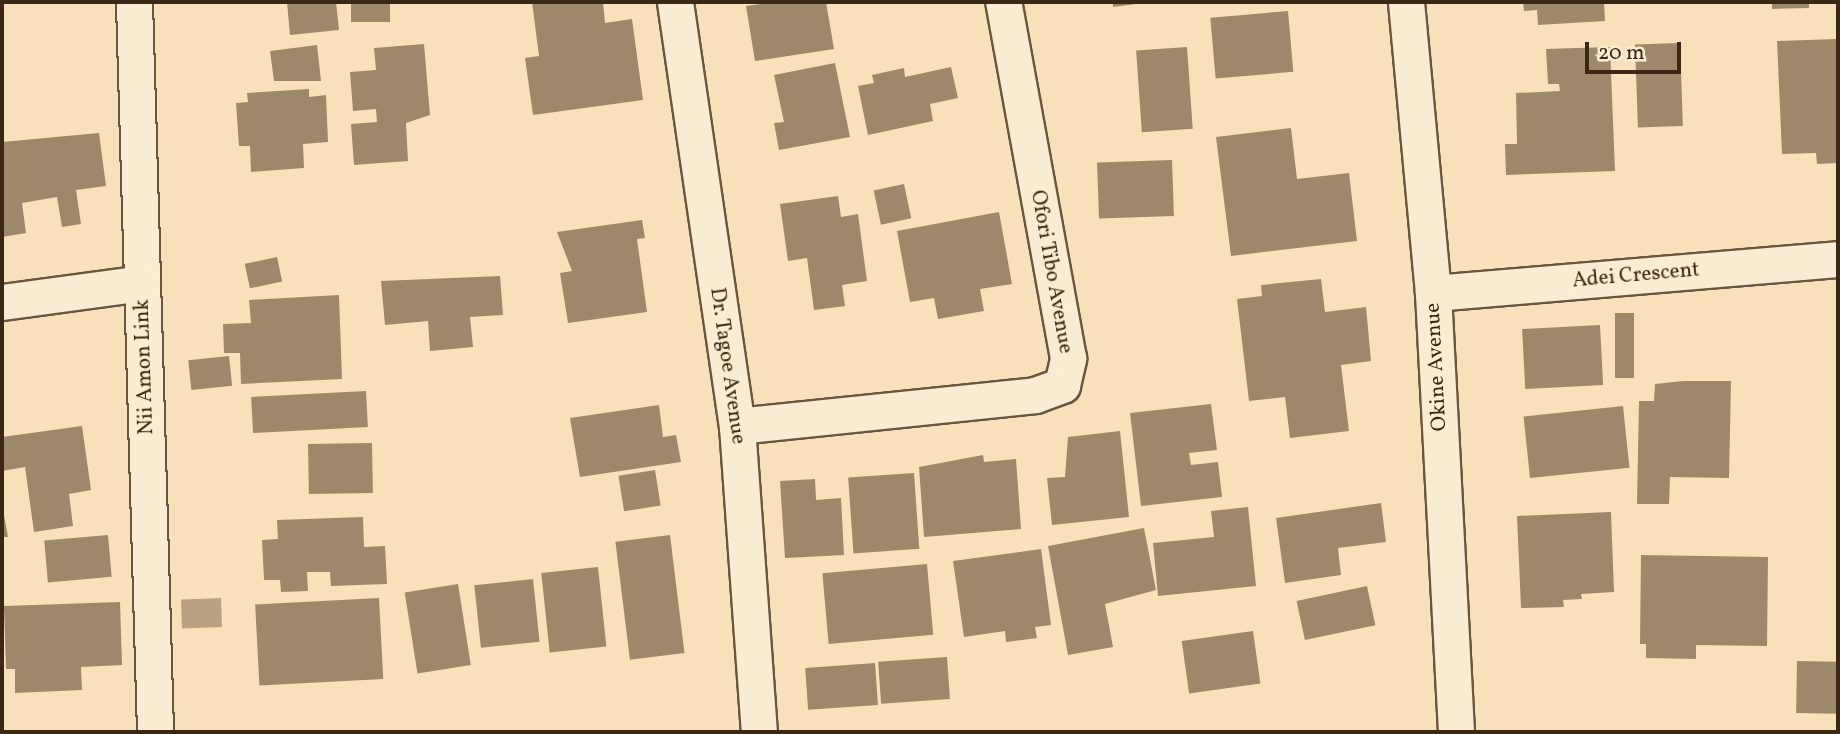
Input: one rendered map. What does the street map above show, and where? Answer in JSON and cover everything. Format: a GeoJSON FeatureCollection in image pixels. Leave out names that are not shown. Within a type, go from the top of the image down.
{"type":"FeatureCollection","features":[{"type":"Feature","properties":{"kind":"street","name":"Nii Amon Link"},"geometry":{"type":"LineString","coordinates":[[134,2],[155,732]]}},
{"type":"Feature","properties":{"kind":"street","name":"Dr. Tagoe Avenue"},"geometry":{"type":"LineString","coordinates":[[675,2],[737,426],[760,732]]}},
{"type":"Feature","properties":{"kind":"street","name":"Ofori Tibo Avenue"},"geometry":{"type":"LineString","coordinates":[[737,426],[1035,394],[1062,385],[1068,358],[1003,2]]}},
{"type":"Feature","properties":{"kind":"street","name":"Okine Avenue"},"geometry":{"type":"LineString","coordinates":[[1406,2],[1433,293],[1456,732]]}},
{"type":"Feature","properties":{"kind":"street","name":"Adei Crescent"},"geometry":{"type":"LineString","coordinates":[[1433,293],[1838,259]]}},
{"type":"Feature","properties":{"kind":"street"},"geometry":{"type":"LineString","coordinates":[[2,302],[142,282]]}},
{"type":"Feature","properties":{"kind":"shaded area"},"geometry":{"type":"Polygon","coordinates":[[[221,598],[222,627],[182,628],[181,599],[221,598]]]}},
{"type":"Feature","properties":{"kind":"building"},"geometry":{"type":"Polygon","coordinates":[[[287,2],[336,2],[339,30],[290,35],[287,2]]]}},
{"type":"Feature","properties":{"kind":"building"},"geometry":{"type":"Polygon","coordinates":[[[351,2],[390,2],[390,22],[351,22],[351,2]]]}},
{"type":"Feature","properties":{"kind":"building"},"geometry":{"type":"Polygon","coordinates":[[[532,2],[603,2],[605,23],[632,19],[643,100],[533,115],[525,58],[539,56],[532,2]]]}},
{"type":"Feature","properties":{"kind":"building"},"geometry":{"type":"Polygon","coordinates":[[[774,2],[826,2],[834,49],[755,61],[746,6],[774,2]]]}},
{"type":"Feature","properties":{"kind":"building"},"geometry":{"type":"Polygon","coordinates":[[[1113,2],[1144,2],[1144,3],[1113,7],[1113,2]]]}},
{"type":"Feature","properties":{"kind":"building"},"geometry":{"type":"Polygon","coordinates":[[[1523,2],[1604,2],[1605,21],[1538,25],[1537,10],[1524,11],[1523,2]]]}},
{"type":"Feature","properties":{"kind":"building"},"geometry":{"type":"Polygon","coordinates":[[[1772,2],[1809,2],[1809,8],[1772,9],[1772,2]]]}},
{"type":"Feature","properties":{"kind":"building"},"geometry":{"type":"Polygon","coordinates":[[[1288,11],[1293,72],[1216,79],[1210,18],[1288,11]]]}},
{"type":"Feature","properties":{"kind":"building"},"geometry":{"type":"Polygon","coordinates":[[[1836,39],[1838,163],[1817,164],[1816,153],[1782,154],[1777,41],[1836,39]]]}},
{"type":"Feature","properties":{"kind":"building"},"geometry":{"type":"Polygon","coordinates":[[[1680,43],[1683,126],[1638,128],[1635,45],[1680,43]]]}},
{"type":"Feature","properties":{"kind":"building"},"geometry":{"type":"Polygon","coordinates":[[[424,44],[430,115],[406,123],[408,161],[354,165],[351,124],[377,122],[376,109],[353,111],[350,72],[376,70],[374,48],[424,44]]]}},
{"type":"Feature","properties":{"kind":"building"},"geometry":{"type":"Polygon","coordinates":[[[317,45],[321,81],[274,81],[270,51],[317,45]]]}},
{"type":"Feature","properties":{"kind":"building"},"geometry":{"type":"Polygon","coordinates":[[[1187,47],[1193,129],[1142,132],[1136,51],[1187,47]]]}},
{"type":"Feature","properties":{"kind":"building"},"geometry":{"type":"Polygon","coordinates":[[[1610,47],[1615,171],[1506,175],[1505,144],[1517,144],[1516,93],[1560,91],[1559,84],[1548,84],[1546,49],[1610,47]]]}},
{"type":"Feature","properties":{"kind":"building"},"geometry":{"type":"Polygon","coordinates":[[[835,63],[850,137],[779,150],[774,123],[784,122],[774,75],[835,63]]]}},
{"type":"Feature","properties":{"kind":"building"},"geometry":{"type":"Polygon","coordinates":[[[951,67],[958,98],[930,104],[933,121],[868,135],[858,86],[874,83],[872,75],[904,68],[905,77],[951,67]]]}},
{"type":"Feature","properties":{"kind":"building"},"geometry":{"type":"Polygon","coordinates":[[[309,89],[309,97],[326,95],[328,142],[303,144],[304,168],[251,172],[250,146],[239,146],[236,103],[248,102],[247,93],[309,89]]]}},
{"type":"Feature","properties":{"kind":"building"},"geometry":{"type":"Polygon","coordinates":[[[1291,128],[1297,179],[1349,173],[1357,241],[1231,256],[1216,137],[1291,128]]]}},
{"type":"Feature","properties":{"kind":"building"},"geometry":{"type":"Polygon","coordinates":[[[99,133],[106,186],[76,190],[81,224],[62,227],[57,197],[22,203],[26,233],[2,237],[2,142],[99,133]]]}},
{"type":"Feature","properties":{"kind":"building"},"geometry":{"type":"Polygon","coordinates":[[[1172,160],[1174,216],[1099,219],[1097,163],[1172,160]]]}},
{"type":"Feature","properties":{"kind":"building"},"geometry":{"type":"Polygon","coordinates":[[[904,184],[911,218],[881,225],[874,190],[904,184]]]}},
{"type":"Feature","properties":{"kind":"building"},"geometry":{"type":"Polygon","coordinates":[[[838,196],[841,217],[858,214],[867,281],[842,285],[845,306],[814,310],[807,258],[788,261],[780,204],[838,196]]]}},
{"type":"Feature","properties":{"kind":"building"},"geometry":{"type":"Polygon","coordinates":[[[999,212],[1012,284],[980,289],[984,311],[938,319],[934,298],[910,302],[897,231],[999,212]]]}},
{"type":"Feature","properties":{"kind":"building"},"geometry":{"type":"Polygon","coordinates":[[[642,220],[645,238],[637,239],[647,312],[568,323],[560,273],[572,271],[557,232],[642,220]]]}},
{"type":"Feature","properties":{"kind":"building"},"geometry":{"type":"Polygon","coordinates":[[[277,257],[282,281],[250,288],[245,264],[277,257]]]}},
{"type":"Feature","properties":{"kind":"building"},"geometry":{"type":"Polygon","coordinates":[[[500,276],[503,315],[470,317],[473,347],[430,351],[428,321],[385,325],[381,281],[500,276]]]}},
{"type":"Feature","properties":{"kind":"building"},"geometry":{"type":"Polygon","coordinates":[[[1321,279],[1325,312],[1366,307],[1371,361],[1341,365],[1349,431],[1290,438],[1285,397],[1249,401],[1237,299],[1262,296],[1261,285],[1321,279]]]}},
{"type":"Feature","properties":{"kind":"building"},"geometry":{"type":"Polygon","coordinates":[[[339,295],[342,379],[241,384],[240,353],[224,353],[223,324],[251,323],[249,300],[339,295]]]}},
{"type":"Feature","properties":{"kind":"building"},"geometry":{"type":"Polygon","coordinates":[[[1615,313],[1634,313],[1634,378],[1615,378],[1615,313]]]}},
{"type":"Feature","properties":{"kind":"building"},"geometry":{"type":"Polygon","coordinates":[[[1600,325],[1603,385],[1525,389],[1522,329],[1600,325]]]}},
{"type":"Feature","properties":{"kind":"building"},"geometry":{"type":"Polygon","coordinates":[[[229,356],[232,386],[191,390],[188,360],[229,356]]]}},
{"type":"Feature","properties":{"kind":"building"},"geometry":{"type":"Polygon","coordinates":[[[1731,381],[1729,478],[1670,477],[1669,504],[1637,504],[1639,401],[1654,401],[1655,384],[1731,381]]]}},
{"type":"Feature","properties":{"kind":"building"},"geometry":{"type":"Polygon","coordinates":[[[366,391],[368,427],[253,433],[251,397],[366,391]]]}},
{"type":"Feature","properties":{"kind":"building"},"geometry":{"type":"Polygon","coordinates":[[[1211,404],[1217,450],[1189,453],[1191,465],[1218,462],[1222,497],[1141,506],[1130,413],[1211,404]]]}},
{"type":"Feature","properties":{"kind":"building"},"geometry":{"type":"Polygon","coordinates":[[[659,405],[663,437],[676,435],[681,462],[580,477],[570,418],[659,405]]]}},
{"type":"Feature","properties":{"kind":"building"},"geometry":{"type":"Polygon","coordinates":[[[1623,406],[1629,468],[1530,478],[1524,416],[1623,406]]]}},
{"type":"Feature","properties":{"kind":"building"},"geometry":{"type":"Polygon","coordinates":[[[82,426],[91,490],[69,494],[73,526],[34,532],[25,467],[2,471],[2,437],[82,426]]]}},
{"type":"Feature","properties":{"kind":"building"},"geometry":{"type":"Polygon","coordinates":[[[1120,431],[1129,517],[1052,525],[1047,478],[1065,477],[1068,437],[1120,431]]]}},
{"type":"Feature","properties":{"kind":"building"},"geometry":{"type":"Polygon","coordinates":[[[372,443],[373,493],[309,494],[308,444],[372,443]]]}},
{"type":"Feature","properties":{"kind":"building"},"geometry":{"type":"Polygon","coordinates":[[[983,455],[984,462],[1016,459],[1021,529],[924,537],[919,467],[983,455]]]}},
{"type":"Feature","properties":{"kind":"building"},"geometry":{"type":"Polygon","coordinates":[[[655,470],[661,506],[624,511],[618,476],[655,470]]]}},
{"type":"Feature","properties":{"kind":"building"},"geometry":{"type":"Polygon","coordinates":[[[914,473],[919,549],[853,553],[848,478],[914,473]]]}},
{"type":"Feature","properties":{"kind":"building"},"geometry":{"type":"Polygon","coordinates":[[[815,479],[816,500],[841,498],[844,555],[785,558],[780,481],[815,479]]]}},
{"type":"Feature","properties":{"kind":"building"},"geometry":{"type":"Polygon","coordinates":[[[1381,503],[1386,542],[1338,548],[1341,575],[1285,583],[1276,518],[1381,503]]]}},
{"type":"Feature","properties":{"kind":"building"},"geometry":{"type":"Polygon","coordinates":[[[2,504],[8,537],[2,537],[2,504]]]}},
{"type":"Feature","properties":{"kind":"building"},"geometry":{"type":"Polygon","coordinates":[[[1248,507],[1256,586],[1158,596],[1153,543],[1214,537],[1211,511],[1248,507]]]}},
{"type":"Feature","properties":{"kind":"building"},"geometry":{"type":"Polygon","coordinates":[[[1611,512],[1614,592],[1581,594],[1582,599],[1563,600],[1564,607],[1521,608],[1517,516],[1611,512]]]}},
{"type":"Feature","properties":{"kind":"building"},"geometry":{"type":"Polygon","coordinates":[[[363,517],[364,547],[385,546],[387,584],[331,586],[330,572],[307,572],[308,591],[281,592],[280,580],[264,580],[262,540],[278,539],[277,520],[363,517]]]}},
{"type":"Feature","properties":{"kind":"building"},"geometry":{"type":"Polygon","coordinates":[[[1144,528],[1156,590],[1105,604],[1113,647],[1068,655],[1048,546],[1144,528]]]}},
{"type":"Feature","properties":{"kind":"building"},"geometry":{"type":"Polygon","coordinates":[[[108,535],[112,577],[48,582],[44,541],[108,535]]]}},
{"type":"Feature","properties":{"kind":"building"},"geometry":{"type":"Polygon","coordinates":[[[670,535],[685,653],[630,660],[615,542],[670,535]]]}},
{"type":"Feature","properties":{"kind":"building"},"geometry":{"type":"Polygon","coordinates":[[[1041,549],[1051,625],[1035,627],[1037,638],[1006,642],[1005,631],[964,637],[953,561],[1041,549]]]}},
{"type":"Feature","properties":{"kind":"building"},"geometry":{"type":"Polygon","coordinates":[[[1641,555],[1768,557],[1767,646],[1696,645],[1696,659],[1646,658],[1646,644],[1640,644],[1641,555]]]}},
{"type":"Feature","properties":{"kind":"building"},"geometry":{"type":"Polygon","coordinates":[[[927,564],[933,635],[829,644],[822,573],[927,564]]]}},
{"type":"Feature","properties":{"kind":"building"},"geometry":{"type":"Polygon","coordinates":[[[598,567],[606,647],[550,653],[541,573],[598,567]]]}},
{"type":"Feature","properties":{"kind":"building"},"geometry":{"type":"Polygon","coordinates":[[[533,579],[540,642],[481,648],[474,585],[533,579]]]}},
{"type":"Feature","properties":{"kind":"building"},"geometry":{"type":"Polygon","coordinates":[[[458,584],[471,665],[417,673],[405,592],[458,584]]]}},
{"type":"Feature","properties":{"kind":"building"},"geometry":{"type":"Polygon","coordinates":[[[1367,586],[1375,625],[1305,640],[1297,601],[1367,586]]]}},
{"type":"Feature","properties":{"kind":"building"},"geometry":{"type":"Polygon","coordinates":[[[379,598],[383,679],[259,685],[255,604],[379,598]]]}},
{"type":"Feature","properties":{"kind":"building"},"geometry":{"type":"Polygon","coordinates":[[[120,602],[122,665],[81,667],[82,690],[15,693],[15,669],[6,669],[4,606],[120,602]]]}},
{"type":"Feature","properties":{"kind":"building"},"geometry":{"type":"Polygon","coordinates":[[[1253,631],[1260,683],[1189,694],[1182,641],[1253,631]]]}},
{"type":"Feature","properties":{"kind":"building"},"geometry":{"type":"Polygon","coordinates":[[[947,657],[950,699],[881,704],[878,662],[947,657]]]}},
{"type":"Feature","properties":{"kind":"building"},"geometry":{"type":"Polygon","coordinates":[[[1797,661],[1838,662],[1837,714],[1796,713],[1797,661]]]}},
{"type":"Feature","properties":{"kind":"building"},"geometry":{"type":"Polygon","coordinates":[[[875,663],[878,705],[808,710],[805,668],[875,663]]]}}]}
